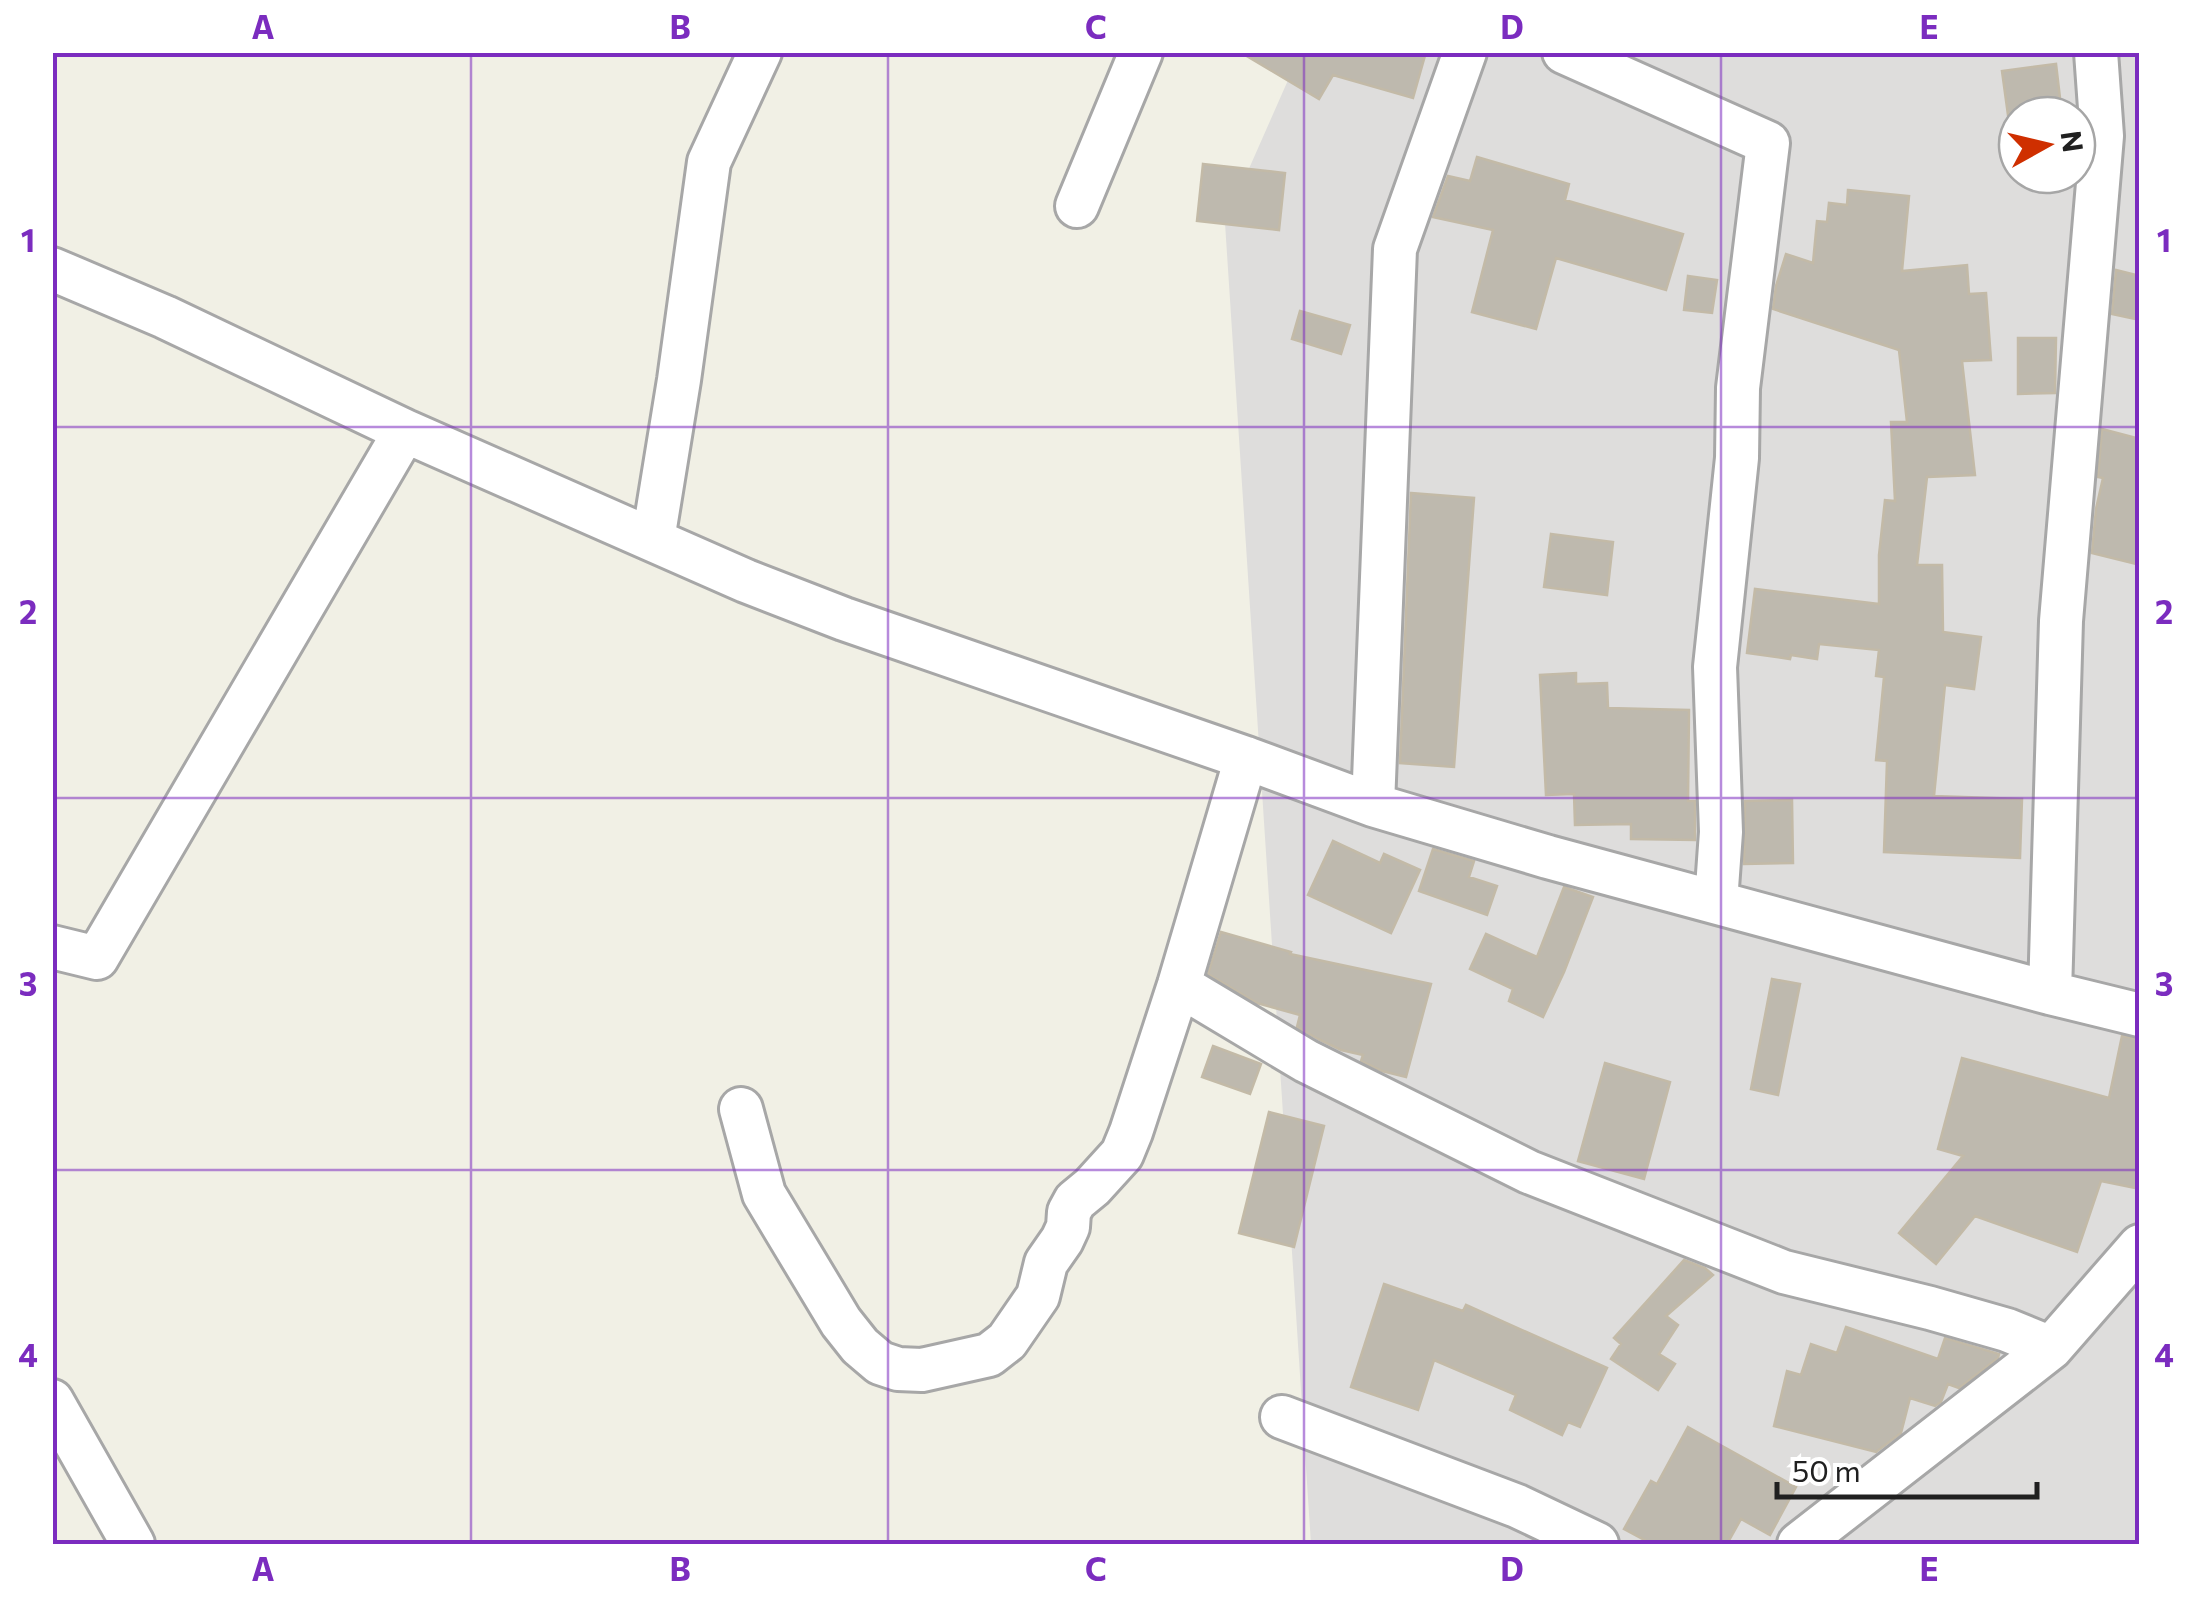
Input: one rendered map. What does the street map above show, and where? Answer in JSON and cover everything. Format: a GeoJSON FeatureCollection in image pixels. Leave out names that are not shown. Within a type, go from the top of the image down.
{"type":"FeatureCollection","features":[{"type":"Feature","properties":{"kind":"street"},"geometry":{"type":"LineString","coordinates":[[653,540],[709,162],[760,52]]}},
{"type":"Feature","properties":{"kind":"street"},"geometry":{"type":"LineString","coordinates":[[1077,206],[1141,52]]}},
{"type":"Feature","properties":{"kind":"street"},"geometry":{"type":"LineString","coordinates":[[1373,805],[1396,250],[1466,52]]}},
{"type":"Feature","properties":{"kind":"street"},"geometry":{"type":"LineString","coordinates":[[1564,52],[1768,143],[1738,388],[1736,458],[1715,667],[1721,832],[1716,902]]}},
{"type":"Feature","properties":{"kind":"street"},"geometry":{"type":"LineString","coordinates":[[2050,994],[2061,622],[2102,136],[2096,52]]}},
{"type":"Feature","properties":{"kind":"street"},"geometry":{"type":"LineString","coordinates":[[52,268],[405,431],[844,619],[1373,805],[1548,857],[2140,1015]]}},
{"type":"Feature","properties":{"kind":"street"},"geometry":{"type":"LineString","coordinates":[[52,947],[97,958],[405,431]]}},
{"type":"Feature","properties":{"kind":"street"},"geometry":{"type":"LineString","coordinates":[[742,1109],[764,1194],[841,1322],[860,1346],[880,1363],[898,1370],[922,1370],[989,1355],[1007,1341],[1038,1296],[1046,1263],[1062,1240],[1075,1201],[1122,1154],[1132,1132],[1180,985],[1246,758]]}},
{"type":"Feature","properties":{"kind":"street"},"geometry":{"type":"LineString","coordinates":[[1180,985],[1306,1061],[1529,1172],[1784,1272],[1988,1324],[2051,1348]]}},
{"type":"Feature","properties":{"kind":"street"},"geometry":{"type":"LineString","coordinates":[[1799,1544],[2051,1348],[2140,1246]]}},
{"type":"Feature","properties":{"kind":"street"},"geometry":{"type":"LineString","coordinates":[[52,1401],[133,1544]]}},
{"type":"Feature","properties":{"kind":"street"},"geometry":{"type":"LineString","coordinates":[[1282,1417],[1517,1506],[1597,1544]]}},
{"type":"Feature","properties":{"kind":"shaded area"},"geometry":{"type":"Polygon","coordinates":[[[1300,53],[2139,53],[2139,1544],[1311,1544],[1225,223],[1300,53]]]}},
{"type":"Feature","properties":{"kind":"building"},"geometry":{"type":"Polygon","coordinates":[[[1240,52],[1426,52],[1413,98],[1333,75],[1319,99],[1240,52]]]}},
{"type":"Feature","properties":{"kind":"building"},"geometry":{"type":"Polygon","coordinates":[[[2056,64],[2060,95],[2005,95],[2002,71],[2056,64]]]}},
{"type":"Feature","properties":{"kind":"building"},"geometry":{"type":"Polygon","coordinates":[[[1477,157],[1569,184],[1565,200],[1683,234],[1666,290],[1556,258],[1536,329],[1472,312],[1493,230],[1433,217],[1448,176],[1470,181],[1477,157]]]}},
{"type":"Feature","properties":{"kind":"building"},"geometry":{"type":"Polygon","coordinates":[[[1203,164],[1285,173],[1279,230],[1197,221],[1203,164]]]}},
{"type":"Feature","properties":{"kind":"building"},"geometry":{"type":"Polygon","coordinates":[[[1848,190],[1909,196],[1902,271],[1967,265],[1969,294],[1986,293],[1991,360],[1962,361],[1975,475],[1927,477],[1917,565],[1942,565],[1943,632],[1981,637],[1974,689],[1945,685],[1934,796],[2022,799],[2020,858],[1884,852],[1887,761],[1876,760],[1884,677],[1876,676],[1879,650],[1819,644],[1817,659],[1747,653],[1755,589],[1879,604],[1885,500],[1895,501],[1891,422],[1907,422],[1899,350],[1773,309],[1786,254],[1813,263],[1817,221],[1827,222],[1829,203],[1847,205],[1848,190]]]}},
{"type":"Feature","properties":{"kind":"building"},"geometry":{"type":"Polygon","coordinates":[[[2116,270],[2140,276],[2140,320],[2112,314],[2116,270]]]}},
{"type":"Feature","properties":{"kind":"building"},"geometry":{"type":"Polygon","coordinates":[[[1688,276],[1717,280],[1712,313],[1684,310],[1688,276]]]}},
{"type":"Feature","properties":{"kind":"building"},"geometry":{"type":"Polygon","coordinates":[[[1300,311],[1350,325],[1341,354],[1292,339],[1300,311]]]}},
{"type":"Feature","properties":{"kind":"building"},"geometry":{"type":"Polygon","coordinates":[[[2018,338],[2056,338],[2055,393],[2018,394],[2018,338]]]}},
{"type":"Feature","properties":{"kind":"building"},"geometry":{"type":"Polygon","coordinates":[[[2102,429],[2140,439],[2140,565],[2092,553],[2103,478],[2098,477],[2102,429]]]}},
{"type":"Feature","properties":{"kind":"building"},"geometry":{"type":"Polygon","coordinates":[[[1411,493],[1474,498],[1454,767],[1400,763],[1411,493]]]}},
{"type":"Feature","properties":{"kind":"building"},"geometry":{"type":"Polygon","coordinates":[[[1551,534],[1613,542],[1607,595],[1544,587],[1551,534]]]}},
{"type":"Feature","properties":{"kind":"building"},"geometry":{"type":"Polygon","coordinates":[[[1576,673],[1576,684],[1607,683],[1608,708],[1689,710],[1688,801],[1695,801],[1695,840],[1631,839],[1631,824],[1575,825],[1574,794],[1546,795],[1540,675],[1576,673]]]}},
{"type":"Feature","properties":{"kind":"building"},"geometry":{"type":"Polygon","coordinates":[[[1792,800],[1793,863],[1744,864],[1745,801],[1792,800]]]}},
{"type":"Feature","properties":{"kind":"building"},"geometry":{"type":"Polygon","coordinates":[[[1333,841],[1380,863],[1384,854],[1420,870],[1391,933],[1308,895],[1333,841]]]}},
{"type":"Feature","properties":{"kind":"building"},"geometry":{"type":"Polygon","coordinates":[[[1433,849],[1474,861],[1469,877],[1497,886],[1487,915],[1419,891],[1433,849]]]}},
{"type":"Feature","properties":{"kind":"building"},"geometry":{"type":"Polygon","coordinates":[[[1564,887],[1593,897],[1543,1017],[1509,1001],[1513,989],[1470,969],[1486,934],[1537,957],[1564,887]]]}},
{"type":"Feature","properties":{"kind":"building"},"geometry":{"type":"Polygon","coordinates":[[[1221,932],[1290,954],[1431,984],[1406,1077],[1382,1071],[1361,1061],[1363,1055],[1318,1039],[1297,1027],[1300,1015],[1257,1003],[1208,974],[1221,932]]]}},
{"type":"Feature","properties":{"kind":"building"},"geometry":{"type":"Polygon","coordinates":[[[1772,979],[1800,984],[1778,1095],[1751,1089],[1772,979]]]}},
{"type":"Feature","properties":{"kind":"building"},"geometry":{"type":"Polygon","coordinates":[[[2122,1036],[2140,1039],[2140,1189],[2101,1181],[2077,1252],[1975,1216],[1936,1264],[1899,1233],[1963,1156],[1938,1149],[1962,1058],[2109,1098],[2122,1036]]]}},
{"type":"Feature","properties":{"kind":"building"},"geometry":{"type":"Polygon","coordinates":[[[1213,1046],[1261,1064],[1250,1094],[1202,1077],[1213,1046]]]}},
{"type":"Feature","properties":{"kind":"building"},"geometry":{"type":"Polygon","coordinates":[[[1605,1063],[1670,1082],[1644,1179],[1578,1161],[1605,1063]]]}},
{"type":"Feature","properties":{"kind":"building"},"geometry":{"type":"Polygon","coordinates":[[[1269,1112],[1324,1126],[1294,1247],[1239,1233],[1269,1112]]]}},
{"type":"Feature","properties":{"kind":"building"},"geometry":{"type":"Polygon","coordinates":[[[1684,1260],[1713,1275],[1666,1316],[1678,1325],[1659,1354],[1675,1364],[1658,1390],[1611,1359],[1621,1344],[1614,1338],[1684,1260]]]}},
{"type":"Feature","properties":{"kind":"building"},"geometry":{"type":"Polygon","coordinates":[[[1384,1284],[1463,1311],[1466,1305],[1607,1368],[1580,1427],[1568,1422],[1562,1435],[1510,1410],[1516,1395],[1434,1360],[1418,1410],[1351,1387],[1384,1284]]]}},
{"type":"Feature","properties":{"kind":"building"},"geometry":{"type":"Polygon","coordinates":[[[1846,1327],[1938,1359],[1945,1338],[1999,1354],[1959,1388],[1948,1384],[1941,1402],[1935,1406],[1910,1398],[1901,1433],[1876,1452],[1774,1426],[1787,1371],[1801,1375],[1811,1344],[1837,1353],[1846,1327]]]}},
{"type":"Feature","properties":{"kind":"building"},"geometry":{"type":"Polygon","coordinates":[[[1688,1427],[1796,1487],[1770,1535],[1741,1519],[1727,1544],[1652,1544],[1624,1529],[1651,1481],[1657,1484],[1688,1427]]]}}]}
